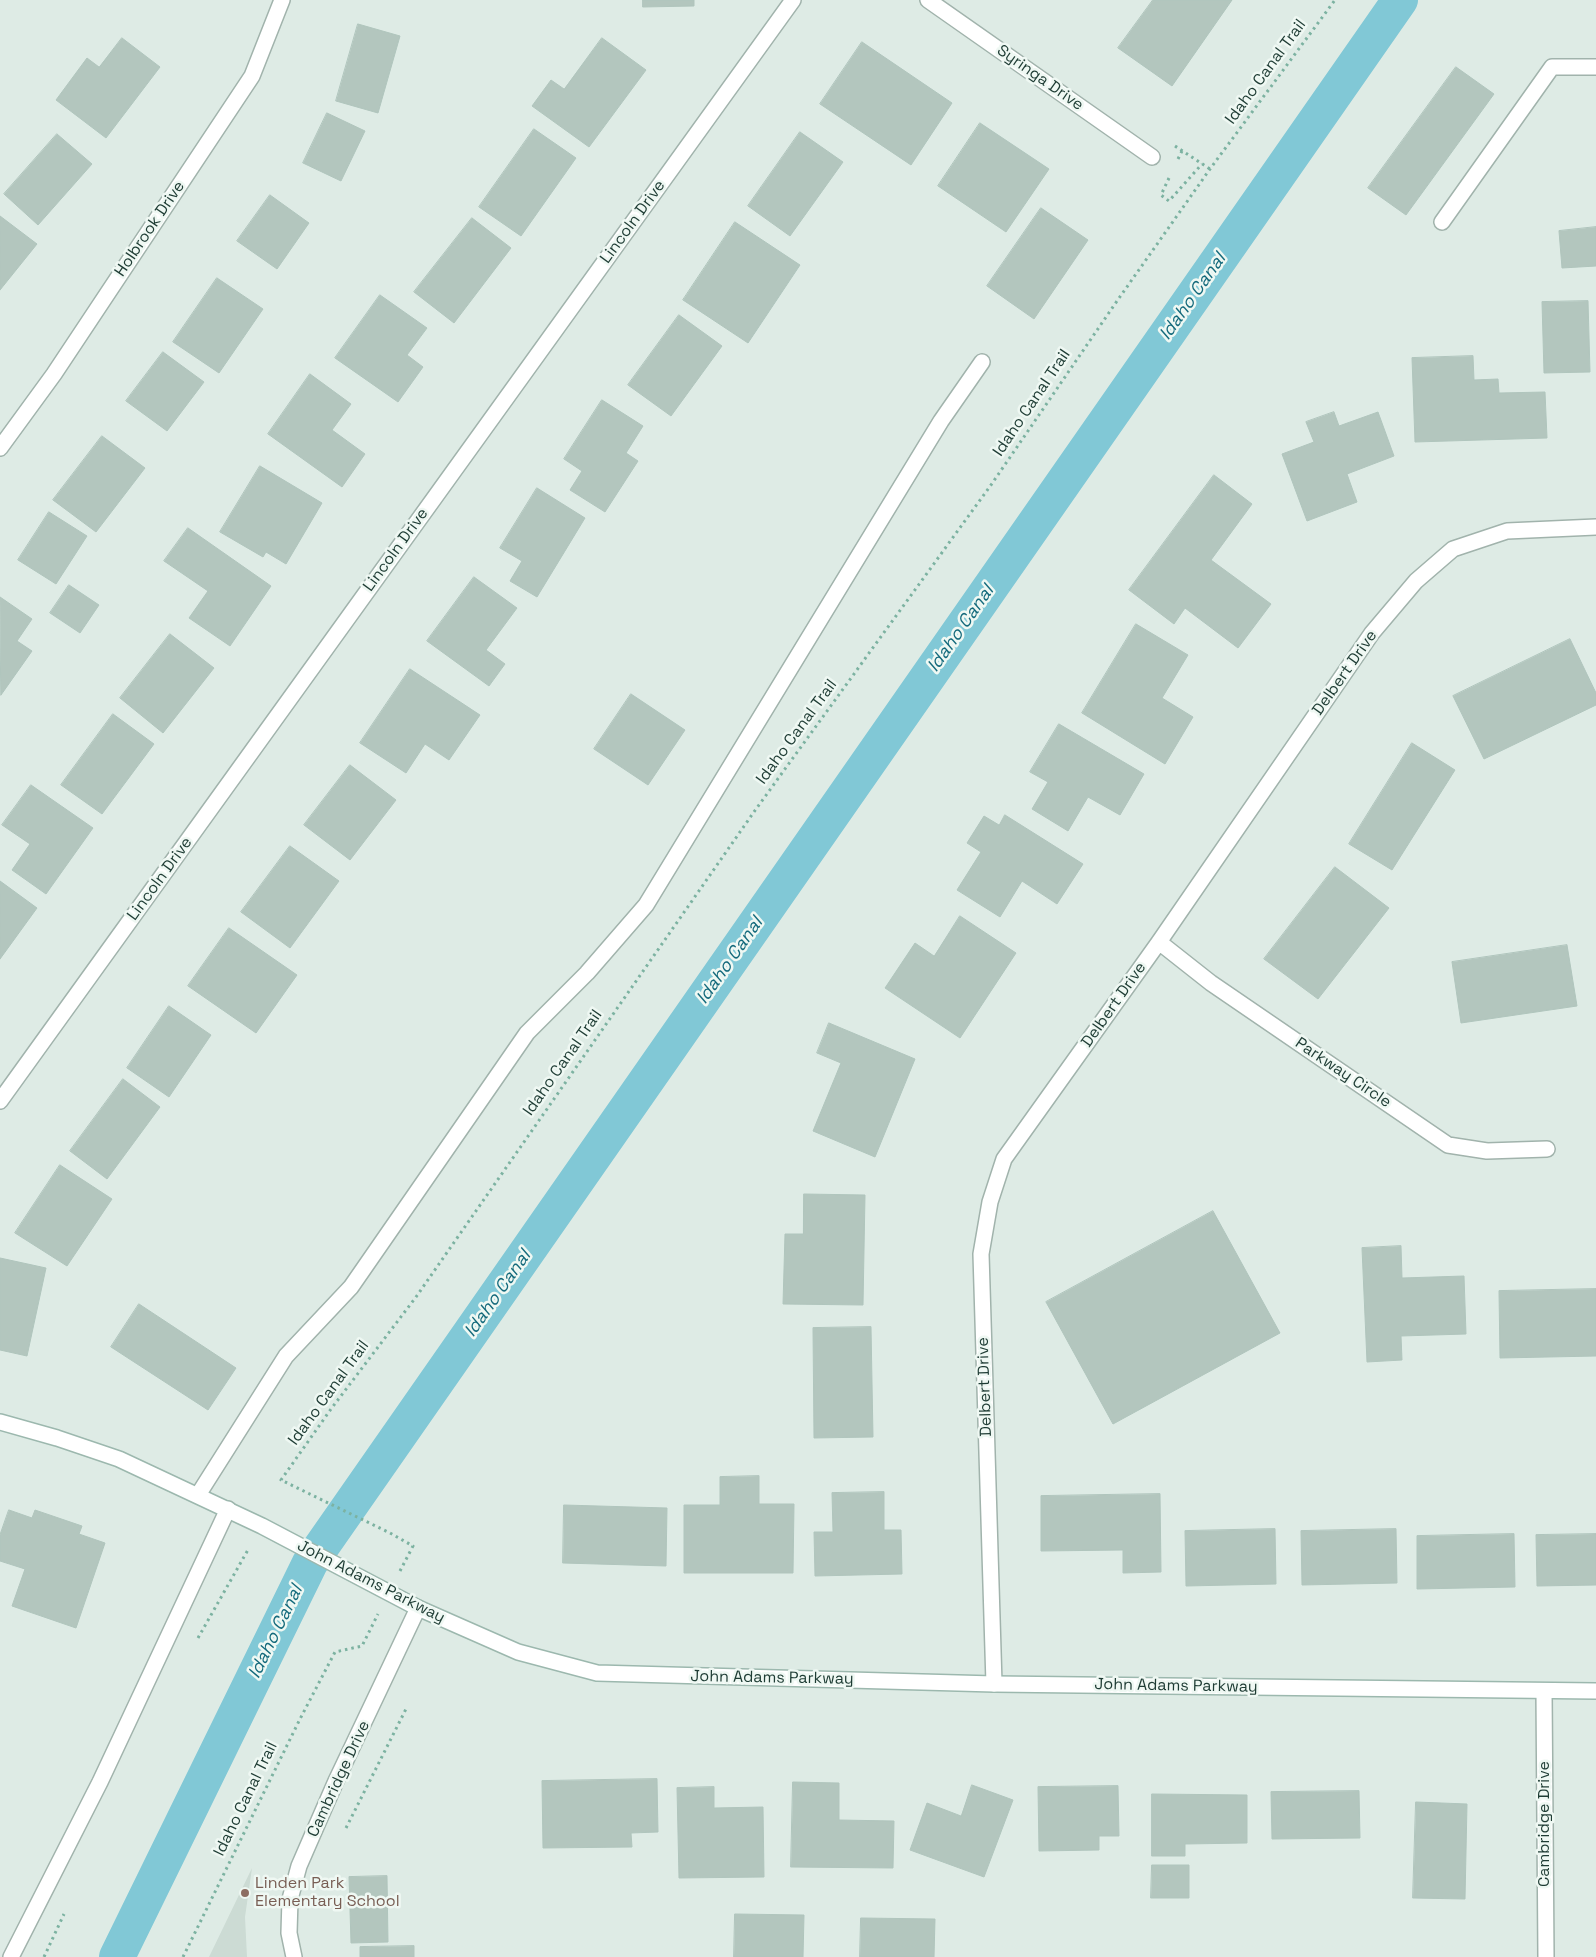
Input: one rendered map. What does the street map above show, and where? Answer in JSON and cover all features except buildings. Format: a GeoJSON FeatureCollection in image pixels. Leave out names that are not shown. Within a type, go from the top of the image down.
{"type":"FeatureCollection","features":[{"type":"Feature","properties":{"kind":"street","name":"Holbrook Drive"},"geometry":{"type":"LineString","coordinates":[[0,448],[54,374],[252,76],[282,0]]}},
{"type":"Feature","properties":{"kind":"street","name":"Lincoln Drive"},"geometry":{"type":"LineString","coordinates":[[0,1101],[793,0]]}},
{"type":"Feature","properties":{"kind":"street","name":"Syringa Drive"},"geometry":{"type":"LineString","coordinates":[[928,0],[1152,157]]}},
{"type":"Feature","properties":{"kind":"street"},"geometry":{"type":"LineString","coordinates":[[1442,222],[1552,67],[1596,67]]}},
{"type":"Feature","properties":{"kind":"street"},"geometry":{"type":"LineString","coordinates":[[198,1495],[286,1356],[351,1287],[527,1033],[588,973],[646,905],[941,421],[982,362]]}},
{"type":"Feature","properties":{"kind":"street","name":"Delbert Drive"},"geometry":{"type":"LineString","coordinates":[[994,1684],[981,1254],[990,1202],[1004,1160],[1158,942],[1372,632],[1416,581],[1453,549],[1507,530],[1596,527]]}},
{"type":"Feature","properties":{"kind":"street","name":"Parkway Circle"},"geometry":{"type":"LineString","coordinates":[[1158,942],[1211,984],[1448,1145],[1487,1151],[1546,1149]]}},
{"type":"Feature","properties":{"kind":"street","name":"John Adams Parkway"},"geometry":{"type":"LineString","coordinates":[[0,1422],[57,1438],[119,1459],[273,1531],[418,1608],[518,1652],[597,1673],[994,1684],[1596,1691]]}},
{"type":"Feature","properties":{"kind":"street"},"geometry":{"type":"LineString","coordinates":[[11,1957],[100,1782],[228,1509]]}},
{"type":"Feature","properties":{"kind":"street","name":"Cambridge Drive"},"geometry":{"type":"LineString","coordinates":[[294,1957],[289,1933],[290,1899],[299,1866],[336,1781],[418,1608]]}},
{"type":"Feature","properties":{"kind":"street","name":"Cambridge Drive"},"geometry":{"type":"LineString","coordinates":[[1544,1691],[1546,1957]]}},
{"type":"Feature","properties":{"kind":"path","name":"Idaho Canal Trail"},"geometry":{"type":"LineString","coordinates":[[410,1551],[413,1546],[390,1533],[281,1480],[337,1401],[416,1297],[756,809],[991,484],[1210,169],[1335,0]]}},
{"type":"Feature","properties":{"kind":"path"},"geometry":{"type":"LineString","coordinates":[[1178,160],[1182,151]]}},
{"type":"Feature","properties":{"kind":"path"},"geometry":{"type":"LineString","coordinates":[[1187,154],[1210,169]]}},
{"type":"Feature","properties":{"kind":"path"},"geometry":{"type":"LineString","coordinates":[[1169,178],[1160,195],[1169,201],[1202,164]]}},
{"type":"Feature","properties":{"kind":"path","name":"Idaho Canal Trail"},"geometry":{"type":"LineString","coordinates":[[183,1957],[295,1728],[335,1652],[362,1646]]}},
{"type":"Feature","properties":{"kind":"path"},"geometry":{"type":"LineString","coordinates":[[346,1829],[406,1709]]}},
{"type":"Feature","properties":{"kind":"shaded area","name":"Linden Park Elementary School"},"geometry":{"type":"Polygon","coordinates":[[[252,1868],[245,1917],[247,1957],[209,1957],[252,1868]]]}},
{"type":"Feature","properties":{"kind":"waterway","name":"Idaho Canal"},"geometry":{"type":"LineString","coordinates":[[117,1957],[310,1563],[1400,0]]}},
{"type":"Feature","properties":{"kind":"place","name":"Linden Park Elementary School"},"geometry":{"type":"Point","coordinates":[245,1893]}}]}
